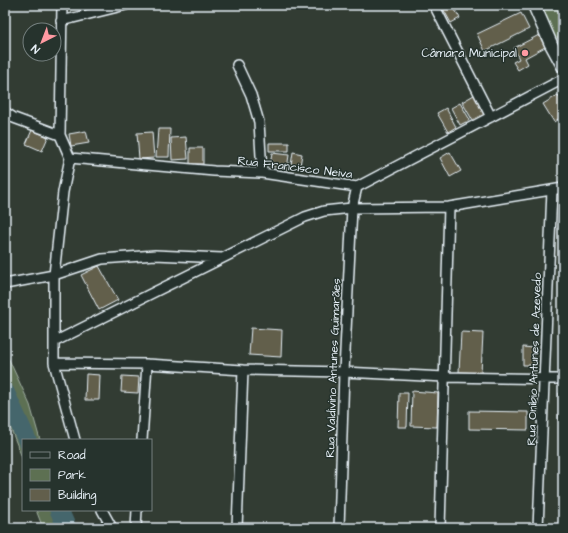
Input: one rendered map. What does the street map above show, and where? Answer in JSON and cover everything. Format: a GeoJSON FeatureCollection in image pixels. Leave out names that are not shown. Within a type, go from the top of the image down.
{"type":"FeatureCollection","features":[{"type":"Feature","properties":{"kind":"street"},"geometry":{"type":"LineString","coordinates":[[62,5],[60,135],[70,158],[62,199],[54,275],[54,362],[75,439]]}},
{"type":"Feature","properties":{"kind":"street"},"geometry":{"type":"LineString","coordinates":[[61,21],[126,5]]}},
{"type":"Feature","properties":{"kind":"street"},"geometry":{"type":"LineString","coordinates":[[434,5],[491,117]]}},
{"type":"Feature","properties":{"kind":"street"},"geometry":{"type":"LineString","coordinates":[[534,5],[551,44],[563,66]]}},
{"type":"Feature","properties":{"kind":"street"},"geometry":{"type":"LineString","coordinates":[[237,65],[251,95],[259,122],[262,173]]}},
{"type":"Feature","properties":{"kind":"street","name":"Rua Francisco Neiva"},"geometry":{"type":"LineString","coordinates":[[70,158],[214,171],[262,173],[357,187],[563,79]]}},
{"type":"Feature","properties":{"kind":"street"},"geometry":{"type":"LineString","coordinates":[[5,112],[14,118],[60,135]]}},
{"type":"Feature","properties":{"kind":"street","name":"Rua Valdivino Antunes Guimarães"},"geometry":{"type":"LineString","coordinates":[[339,528],[344,372],[352,208],[357,187]]}},
{"type":"Feature","properties":{"kind":"street"},"geometry":{"type":"LineString","coordinates":[[54,342],[306,217],[324,212],[352,208],[449,207],[563,188]]}},
{"type":"Feature","properties":{"kind":"street","name":"Rua Oníbio Antunes de Azevedo"},"geometry":{"type":"LineString","coordinates":[[538,528],[552,190]]}},
{"type":"Feature","properties":{"kind":"street"},"geometry":{"type":"LineString","coordinates":[[440,528],[449,207]]}},
{"type":"Feature","properties":{"kind":"street"},"geometry":{"type":"LineString","coordinates":[[5,284],[54,275],[102,259],[155,255],[224,258]]}},
{"type":"Feature","properties":{"kind":"street"},"geometry":{"type":"LineString","coordinates":[[54,362],[147,364],[243,370],[344,372],[445,377],[563,379]]}},
{"type":"Feature","properties":{"kind":"street"},"geometry":{"type":"LineString","coordinates":[[142,439],[147,364]]}},
{"type":"Feature","properties":{"kind":"street"},"geometry":{"type":"LineString","coordinates":[[237,528],[243,370]]}},
{"type":"Feature","properties":{"kind":"street"},"geometry":{"type":"LineString","coordinates":[[103,511],[112,528]]}},
{"type":"Feature","properties":{"kind":"street"},"geometry":{"type":"LineString","coordinates":[[136,528],[137,511]]}},
{"type":"Feature","properties":{"kind":"green space"},"geometry":{"type":"Polygon","coordinates":[[[540,5],[563,5],[563,35],[554,40],[540,5]]]}},
{"type":"Feature","properties":{"kind":"green space"},"geometry":{"type":"Polygon","coordinates":[[[5,351],[30,405],[40,439],[22,439],[22,457],[5,414],[5,351]]]}},
{"type":"Feature","properties":{"kind":"green space"},"geometry":{"type":"Polygon","coordinates":[[[36,511],[65,511],[74,528],[43,528],[36,511]]]}},
{"type":"Feature","properties":{"kind":"building"},"geometry":{"type":"Polygon","coordinates":[[[441,5],[452,5],[460,18],[451,23],[441,5]]]}},
{"type":"Feature","properties":{"kind":"building"},"geometry":{"type":"Polygon","coordinates":[[[521,13],[529,29],[485,51],[477,34],[521,13]]]}},
{"type":"Feature","properties":{"kind":"building","name":"Câmara Municipal"},"geometry":{"type":"Polygon","coordinates":[[[539,35],[545,47],[525,58],[528,64],[518,70],[513,62],[519,59],[514,48],[539,35]]]}},
{"type":"Feature","properties":{"kind":"building"},"geometry":{"type":"Polygon","coordinates":[[[474,95],[485,114],[473,121],[462,102],[474,95]]]}},
{"type":"Feature","properties":{"kind":"building"},"geometry":{"type":"Polygon","coordinates":[[[558,95],[563,102],[563,127],[558,119],[554,122],[543,104],[558,95]]]}},
{"type":"Feature","properties":{"kind":"building"},"geometry":{"type":"Polygon","coordinates":[[[460,103],[470,120],[460,125],[451,108],[460,103]]]}},
{"type":"Feature","properties":{"kind":"building"},"geometry":{"type":"Polygon","coordinates":[[[446,108],[456,127],[448,132],[437,113],[446,108]]]}},
{"type":"Feature","properties":{"kind":"building"},"geometry":{"type":"Polygon","coordinates":[[[158,129],[170,129],[169,157],[156,157],[158,129]]]}},
{"type":"Feature","properties":{"kind":"building"},"geometry":{"type":"Polygon","coordinates":[[[32,130],[48,137],[42,151],[26,144],[32,130]]]}},
{"type":"Feature","properties":{"kind":"building"},"geometry":{"type":"Polygon","coordinates":[[[86,131],[89,143],[71,146],[69,134],[86,131]]]}},
{"type":"Feature","properties":{"kind":"building"},"geometry":{"type":"Polygon","coordinates":[[[152,132],[154,158],[139,159],[137,133],[152,132]]]}},
{"type":"Feature","properties":{"kind":"building"},"geometry":{"type":"Polygon","coordinates":[[[186,137],[188,159],[172,160],[171,138],[186,137]]]}},
{"type":"Feature","properties":{"kind":"building"},"geometry":{"type":"Polygon","coordinates":[[[269,143],[289,143],[289,151],[269,151],[269,143]]]}},
{"type":"Feature","properties":{"kind":"building"},"geometry":{"type":"Polygon","coordinates":[[[190,148],[203,148],[203,164],[190,164],[190,148]]]}},
{"type":"Feature","properties":{"kind":"building"},"geometry":{"type":"Polygon","coordinates":[[[293,152],[302,154],[300,166],[291,165],[293,152]]]}},
{"type":"Feature","properties":{"kind":"building"},"geometry":{"type":"Polygon","coordinates":[[[450,152],[461,171],[450,177],[440,158],[450,152]]]}},
{"type":"Feature","properties":{"kind":"building"},"geometry":{"type":"Polygon","coordinates":[[[272,153],[289,155],[287,169],[270,166],[272,153]]]}},
{"type":"Feature","properties":{"kind":"building"},"geometry":{"type":"Polygon","coordinates":[[[99,266],[118,300],[99,310],[81,275],[99,266]]]}},
{"type":"Feature","properties":{"kind":"building"},"geometry":{"type":"Polygon","coordinates":[[[251,328],[282,330],[281,357],[249,355],[251,328]]]}},
{"type":"Feature","properties":{"kind":"building"},"geometry":{"type":"Polygon","coordinates":[[[461,332],[483,333],[481,373],[459,372],[461,332]]]}},
{"type":"Feature","properties":{"kind":"building"},"geometry":{"type":"Polygon","coordinates":[[[523,347],[534,348],[534,365],[523,365],[523,347]]]}},
{"type":"Feature","properties":{"kind":"building"},"geometry":{"type":"Polygon","coordinates":[[[86,374],[100,375],[99,400],[85,400],[86,374]]]}},
{"type":"Feature","properties":{"kind":"building"},"geometry":{"type":"Polygon","coordinates":[[[122,376],[139,377],[138,393],[121,392],[122,376]]]}},
{"type":"Feature","properties":{"kind":"building"},"geometry":{"type":"Polygon","coordinates":[[[412,391],[438,393],[437,427],[411,426],[412,391]]]}},
{"type":"Feature","properties":{"kind":"building"},"geometry":{"type":"Polygon","coordinates":[[[399,393],[408,393],[407,427],[398,427],[399,393]]]}},
{"type":"Feature","properties":{"kind":"building"},"geometry":{"type":"Polygon","coordinates":[[[559,393],[563,393],[563,422],[559,422],[559,393]]]}},
{"type":"Feature","properties":{"kind":"building"},"geometry":{"type":"Polygon","coordinates":[[[469,411],[528,412],[528,430],[469,429],[469,411]]]}},
{"type":"Feature","properties":{"kind":"waterway"},"geometry":{"type":"LineString","coordinates":[[5,392],[27,439]]}},
{"type":"Feature","properties":{"kind":"waterway"},"geometry":{"type":"LineString","coordinates":[[59,511],[67,528]]}},
{"type":"Feature","properties":{"kind":"place","name":"Câmara Municipal"},"geometry":{"type":"Point","coordinates":[525,53]}}]}
